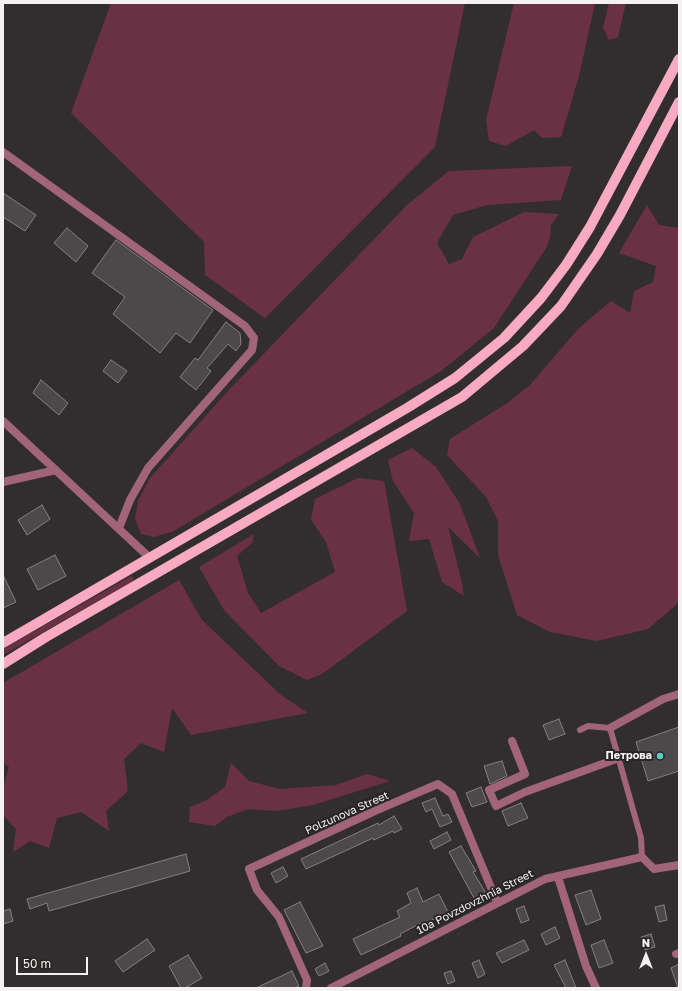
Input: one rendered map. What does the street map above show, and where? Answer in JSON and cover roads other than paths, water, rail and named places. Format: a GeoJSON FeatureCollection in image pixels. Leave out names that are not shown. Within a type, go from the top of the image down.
{"type":"FeatureCollection","features":[{"type":"Feature","properties":{"kind":"main road"},"geometry":{"type":"LineString","coordinates":[[3,644],[407,408],[455,378],[504,338],[541,298],[566,265],[586,234],[624,167],[679,59]]}},
{"type":"Feature","properties":{"kind":"main road"},"geometry":{"type":"LineString","coordinates":[[3,664],[46,637],[450,404],[468,392],[523,346],[561,306],[597,254],[620,215],[679,102]]}},
{"type":"Feature","properties":{"kind":"street"},"geometry":{"type":"LineString","coordinates":[[3,152],[245,326],[254,338],[252,350],[148,468],[130,500],[119,528]]}},
{"type":"Feature","properties":{"kind":"street"},"geometry":{"type":"LineString","coordinates":[[3,421],[150,558]]}},
{"type":"Feature","properties":{"kind":"street"},"geometry":{"type":"LineString","coordinates":[[3,482],[56,470]]}},
{"type":"Feature","properties":{"kind":"street"},"geometry":{"type":"LineString","coordinates":[[610,728],[664,699],[679,694]]}},
{"type":"Feature","properties":{"kind":"street"},"geometry":{"type":"LineString","coordinates":[[512,741],[525,774],[489,790],[496,806],[525,792],[619,758]]}},
{"type":"Feature","properties":{"kind":"street","name":"Polzunova Street"},"geometry":{"type":"LineString","coordinates":[[306,988],[307,980],[279,917],[257,890],[249,869],[438,784],[452,794],[497,902]]}},
{"type":"Feature","properties":{"kind":"street"},"geometry":{"type":"LineString","coordinates":[[642,857],[654,869],[679,865]]}},
{"type":"Feature","properties":{"kind":"street","name":"10a Povzdovzhnia Street"},"geometry":{"type":"LineString","coordinates":[[331,988],[497,902],[545,879],[642,857]]}},
{"type":"Feature","properties":{"kind":"street"},"geometry":{"type":"LineString","coordinates":[[558,877],[586,966],[596,988]]}},
{"type":"Feature","properties":{"kind":"lane"},"geometry":{"type":"LineString","coordinates":[[580,730],[588,726],[610,728],[641,838],[642,857]]}},
{"type":"Feature","properties":{"kind":"place","name":"Петрова"},"geometry":{"type":"Point","coordinates":[660,756]}}]}
